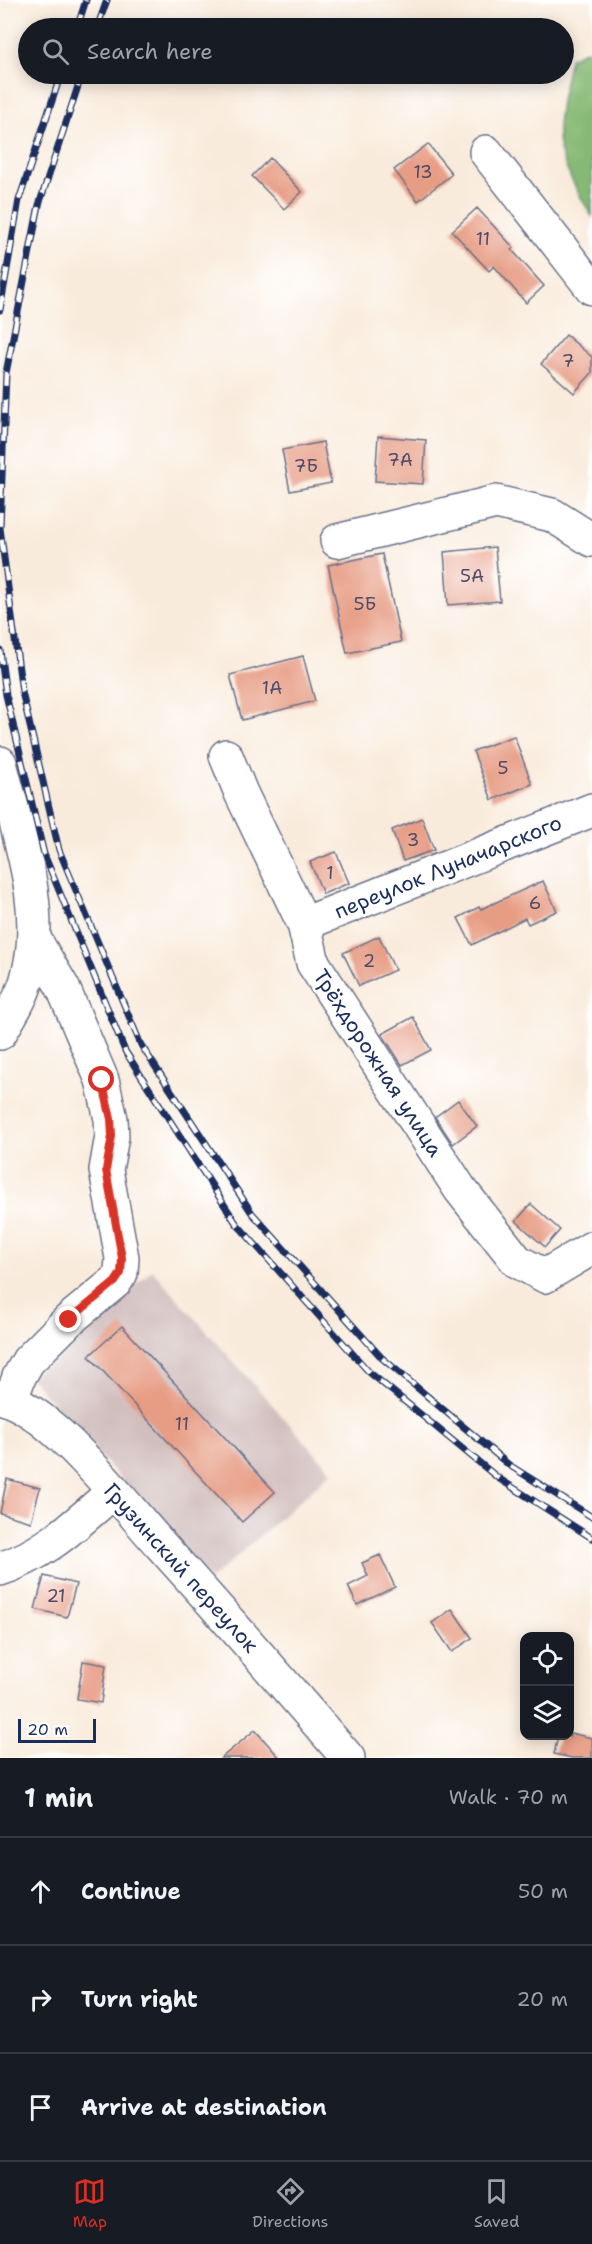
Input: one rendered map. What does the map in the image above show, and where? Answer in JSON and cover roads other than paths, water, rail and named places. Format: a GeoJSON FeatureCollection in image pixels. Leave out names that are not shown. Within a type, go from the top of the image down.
{"type":"FeatureCollection","features":[{"type":"Feature","properties":{"kind":"street"},"geometry":{"type":"LineString","coordinates":[[486,152],[592,288]]}},
{"type":"Feature","properties":{"kind":"street"},"geometry":{"type":"LineString","coordinates":[[337,541],[496,502],[552,515],[592,540]]}},
{"type":"Feature","properties":{"kind":"street","name":"Трёхдорожная улица"},"geometry":{"type":"LineString","coordinates":[[226,756],[241,793],[304,924],[313,963],[460,1189],[517,1261],[545,1276],[592,1248]]}},
{"type":"Feature","properties":{"kind":"street"},"geometry":{"type":"LineString","coordinates":[[0,763],[34,906],[35,940],[27,981],[0,1033]]}},
{"type":"Feature","properties":{"kind":"street","name":"переулок Луначарского"},"geometry":{"type":"LineString","coordinates":[[304,924],[592,810]]}},
{"type":"Feature","properties":{"kind":"street"},"geometry":{"type":"LineString","coordinates":[[5,1398],[28,1361],[69,1320],[115,1282],[121,1273],[122,1258],[106,1170],[112,1136],[111,1119],[102,1080],[63,988],[35,940]]}},
{"type":"Feature","properties":{"kind":"street","name":"Грузинский переулок"},"geometry":{"type":"LineString","coordinates":[[5,1398],[39,1417],[74,1448],[348,1758]]}},
{"type":"Feature","properties":{"kind":"street"},"geometry":{"type":"LineString","coordinates":[[0,1569],[58,1540],[113,1492]]}},
{"type":"Feature","properties":{"kind":"railway"},"geometry":{"type":"LineString","coordinates":[[80,18],[86,0]]}},
{"type":"Feature","properties":{"kind":"railway"},"geometry":{"type":"LineString","coordinates":[[101,18],[107,0]]}},
{"type":"Feature","properties":{"kind":"railway"},"geometry":{"type":"LineString","coordinates":[[0,310],[19,200],[58,84]]}},
{"type":"Feature","properties":{"kind":"railway"},"geometry":{"type":"LineString","coordinates":[[79,84],[39,205],[6,373],[0,528],[22,692],[59,850],[141,1045],[252,1213],[382,1358],[509,1465],[592,1517]]}},
{"type":"Feature","properties":{"kind":"railway"},"geometry":{"type":"LineString","coordinates":[[0,650],[6,695],[44,854],[125,1051],[236,1223],[369,1372],[498,1478],[592,1538]]}}]}
